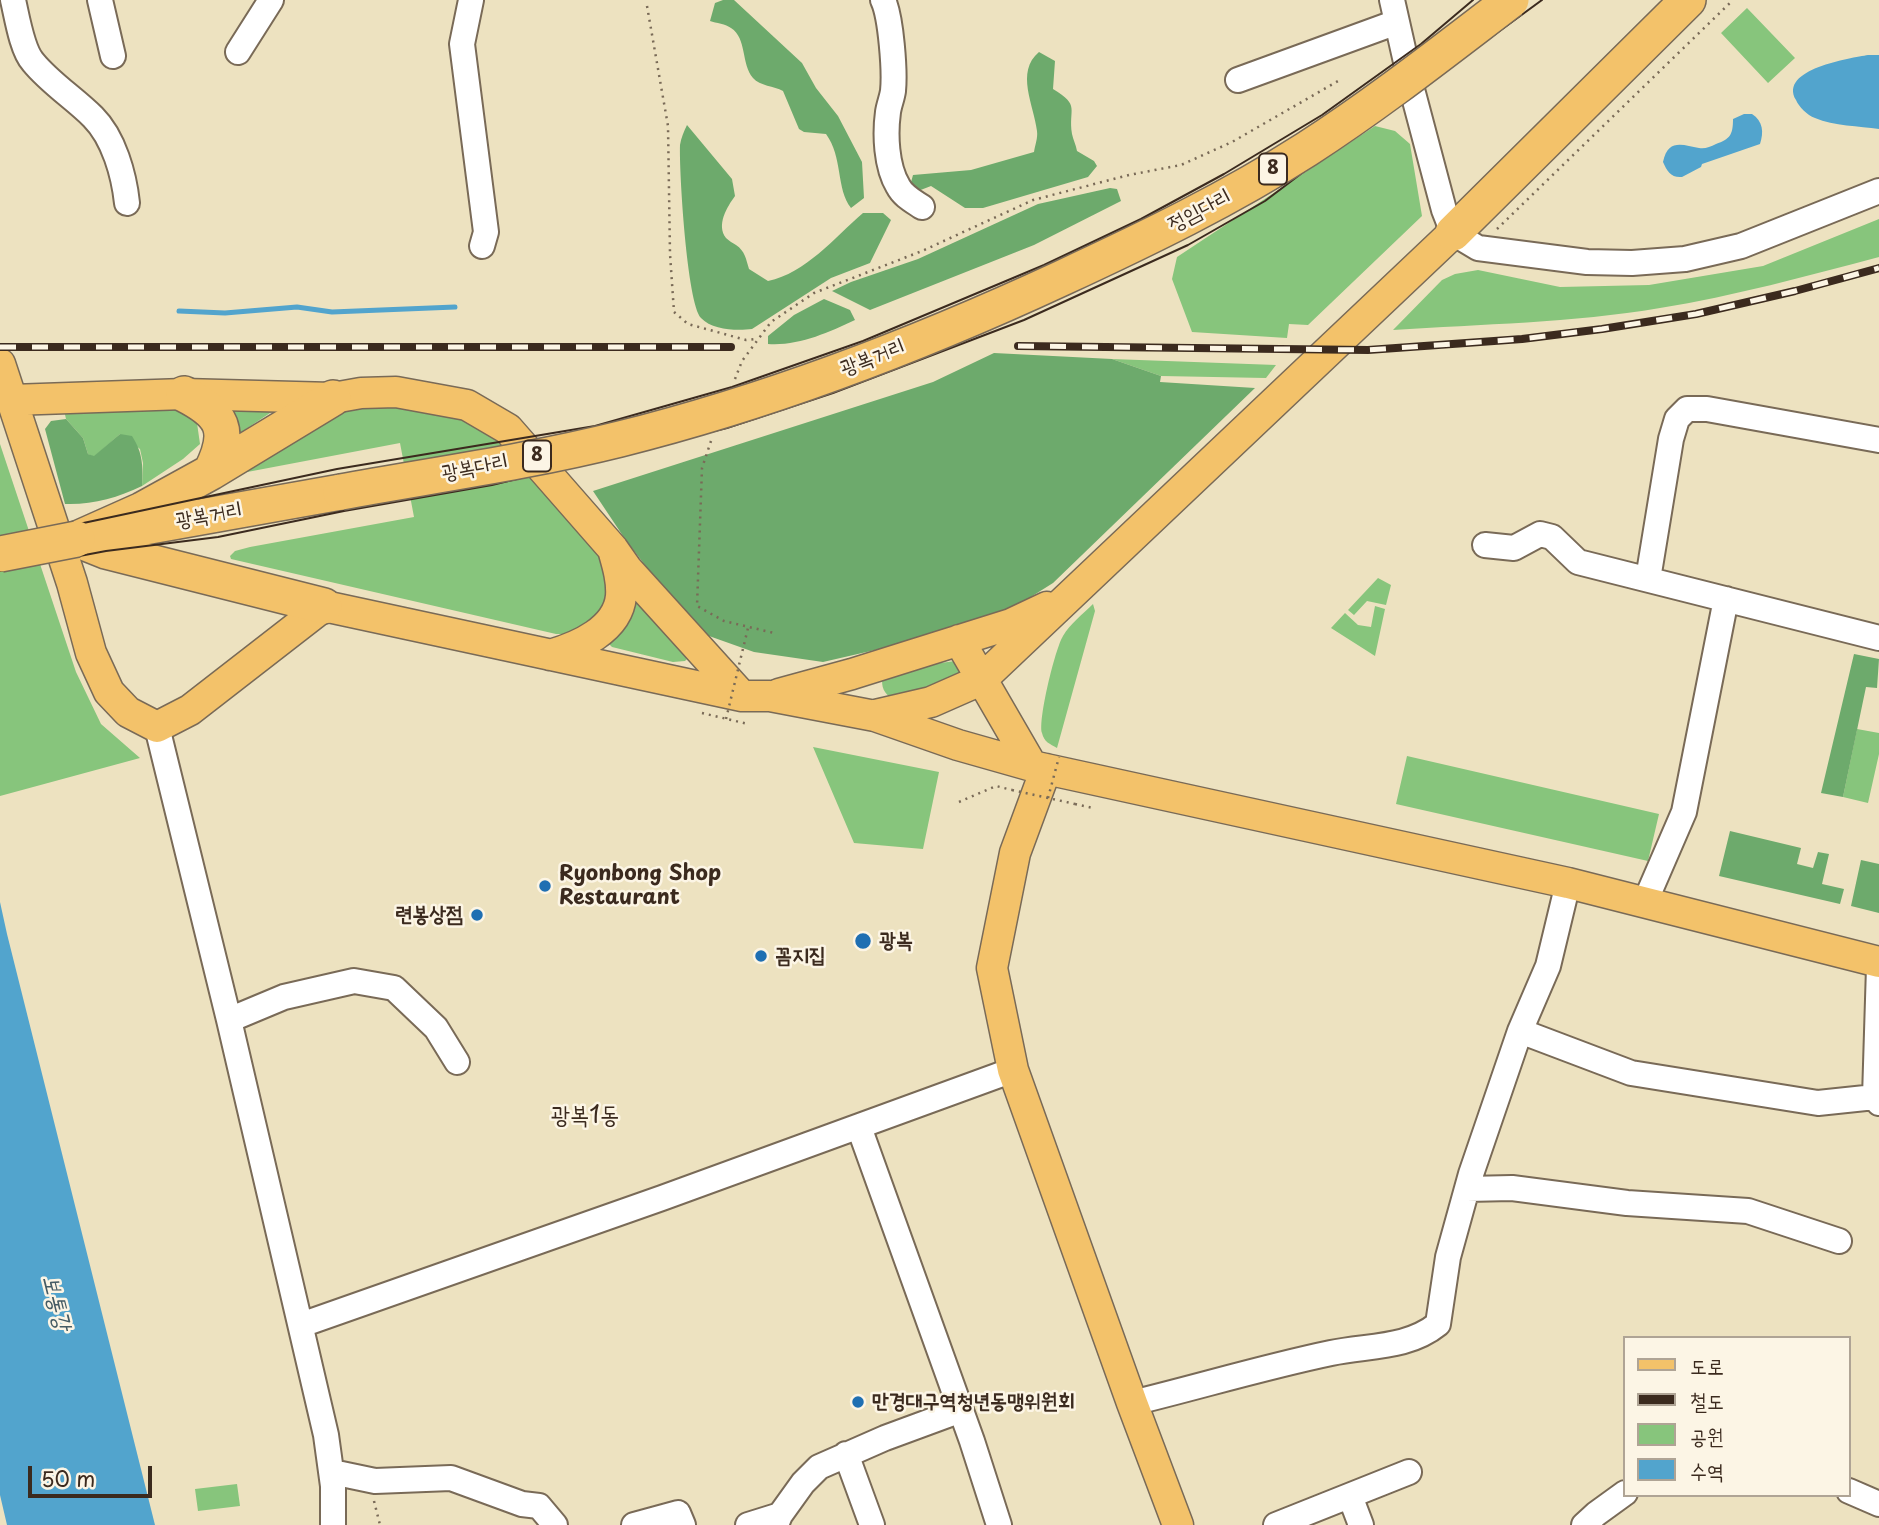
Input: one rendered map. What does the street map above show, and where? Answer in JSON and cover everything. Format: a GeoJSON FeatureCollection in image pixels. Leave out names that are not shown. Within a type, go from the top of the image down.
{"type":"FeatureCollection","features":[{"type":"Feature","properties":{"kind":"highway","name":"정임다리"},"geometry":{"type":"LineString","coordinates":[[1012,301],[1205,209],[1308,149],[1379,100],[1511,0]]}},
{"type":"Feature","properties":{"kind":"highway"},"geometry":{"type":"LineString","coordinates":[[1465,241],[1688,0]]}},
{"type":"Feature","properties":{"kind":"highway","name":"광복거리"},"geometry":{"type":"LineString","coordinates":[[726,407],[895,349],[1012,301]]}},
{"type":"Feature","properties":{"kind":"highway"},"geometry":{"type":"LineString","coordinates":[[184,394],[208,406],[222,433],[220,453],[211,472]]}},
{"type":"Feature","properties":{"kind":"highway"},"geometry":{"type":"LineString","coordinates":[[77,539],[142,510],[211,472],[333,398]]}},
{"type":"Feature","properties":{"kind":"highway","name":"광복다리"},"geometry":{"type":"LineString","coordinates":[[341,492],[619,439],[726,407]]}},
{"type":"Feature","properties":{"kind":"highway","name":"광복거리"},"geometry":{"type":"LineString","coordinates":[[77,539],[341,492]]}},
{"type":"Feature","properties":{"kind":"highway"},"geometry":{"type":"LineString","coordinates":[[77,539],[106,551],[324,606]]}},
{"type":"Feature","properties":{"kind":"highway","name":"8"},"geometry":{"type":"LineString","coordinates":[[0,554],[77,539]]}},
{"type":"Feature","properties":{"kind":"main road"},"geometry":{"type":"LineString","coordinates":[[875,716],[931,702],[981,680],[1465,241]]}},
{"type":"Feature","properties":{"kind":"main road"},"geometry":{"type":"LineString","coordinates":[[0,364],[72,583],[91,653],[109,692],[128,712],[157,727],[190,710],[324,606],[550,655],[747,709],[875,716],[1046,772],[1567,883],[1879,964]]}},
{"type":"Feature","properties":{"kind":"main road"},"geometry":{"type":"LineString","coordinates":[[12,400],[184,394],[333,398],[361,393],[396,392],[467,405],[508,429],[747,709]]}},
{"type":"Feature","properties":{"kind":"main road"},"geometry":{"type":"LineString","coordinates":[[550,655],[566,651],[602,631],[616,613],[621,598],[620,578],[613,549]]}},
{"type":"Feature","properties":{"kind":"main road"},"geometry":{"type":"LineString","coordinates":[[747,709],[1011,624],[1073,594]]}},
{"type":"Feature","properties":{"kind":"main road"},"geometry":{"type":"LineString","coordinates":[[959,640],[981,680],[1046,772]]}},
{"type":"Feature","properties":{"kind":"main road"},"geometry":{"type":"LineString","coordinates":[[852,674],[875,716]]}},
{"type":"Feature","properties":{"kind":"main road"},"geometry":{"type":"LineString","coordinates":[[1046,772],[1015,853],[992,968],[1013,1070],[1178,1525]]}},
{"type":"Feature","properties":{"kind":"street"},"geometry":{"type":"LineString","coordinates":[[13,0],[31,61],[96,120],[109,142],[125,181],[127,203]]}},
{"type":"Feature","properties":{"kind":"street"},"geometry":{"type":"LineString","coordinates":[[100,0],[113,56]]}},
{"type":"Feature","properties":{"kind":"street"},"geometry":{"type":"LineString","coordinates":[[238,52],[271,0]]}},
{"type":"Feature","properties":{"kind":"street"},"geometry":{"type":"LineString","coordinates":[[471,0],[462,44],[486,232],[482,246]]}},
{"type":"Feature","properties":{"kind":"street"},"geometry":{"type":"LineString","coordinates":[[883,0],[888,12],[893,89],[887,133],[892,172],[906,196],[922,207]]}},
{"type":"Feature","properties":{"kind":"street"},"geometry":{"type":"LineString","coordinates":[[1238,80],[1394,11],[1444,210],[1465,241],[1587,262],[1632,263],[1685,259],[1741,246],[1879,191]]}},
{"type":"Feature","properties":{"kind":"street"},"geometry":{"type":"LineString","coordinates":[[1647,579],[1671,439],[1677,419],[1687,409],[1707,409],[1879,440]]}},
{"type":"Feature","properties":{"kind":"street"},"geometry":{"type":"LineString","coordinates":[[1485,545],[1514,548],[1540,534],[1552,537],[1578,562],[1879,638]]}},
{"type":"Feature","properties":{"kind":"street"},"geometry":{"type":"LineString","coordinates":[[1645,902],[1684,812],[1726,598]]}},
{"type":"Feature","properties":{"kind":"street"},"geometry":{"type":"LineString","coordinates":[[157,727],[229,1020],[326,1436],[332,1472],[334,1525]]}},
{"type":"Feature","properties":{"kind":"street"},"geometry":{"type":"LineString","coordinates":[[1132,1403],[1332,1353],[1402,1343],[1438,1324],[1448,1257],[1467,1189],[1520,1031],[1548,966],[1567,883]]}},
{"type":"Feature","properties":{"kind":"street"},"geometry":{"type":"LineString","coordinates":[[1520,1031],[1631,1073],[1818,1103],[1877,1100],[1879,964]]}},
{"type":"Feature","properties":{"kind":"street"},"geometry":{"type":"LineString","coordinates":[[229,1020],[284,997],[354,981],[394,988],[436,1028],[457,1062]]}},
{"type":"Feature","properties":{"kind":"street"},"geometry":{"type":"LineString","coordinates":[[301,1325],[1013,1070]]}},
{"type":"Feature","properties":{"kind":"street"},"geometry":{"type":"LineString","coordinates":[[859,1126],[961,1410],[999,1525]]}},
{"type":"Feature","properties":{"kind":"street"},"geometry":{"type":"LineString","coordinates":[[1467,1189],[1512,1188],[1627,1203],[1748,1211],[1839,1241]]}},
{"type":"Feature","properties":{"kind":"street"},"geometry":{"type":"LineString","coordinates":[[748,1525],[778,1520],[803,1483],[818,1467],[961,1410]]}},
{"type":"Feature","properties":{"kind":"street"},"geometry":{"type":"LineString","coordinates":[[846,1454],[872,1525]]}},
{"type":"Feature","properties":{"kind":"street"},"geometry":{"type":"LineString","coordinates":[[332,1472],[375,1481],[451,1478],[522,1504],[539,1506],[555,1525]]}},
{"type":"Feature","properties":{"kind":"street"},"geometry":{"type":"LineString","coordinates":[[1276,1525],[1409,1472]]}},
{"type":"Feature","properties":{"kind":"street"},"geometry":{"type":"LineString","coordinates":[[1851,1492],[1879,1504]]}},
{"type":"Feature","properties":{"kind":"street"},"geometry":{"type":"LineString","coordinates":[[1589,1523],[1624,1494]]}},
{"type":"Feature","properties":{"kind":"street"},"geometry":{"type":"LineString","coordinates":[[1350,1496],[1361,1525]]}},
{"type":"Feature","properties":{"kind":"street"},"geometry":{"type":"LineString","coordinates":[[634,1525],[678,1513],[683,1525]]}},
{"type":"Feature","properties":{"kind":"path"},"geometry":{"type":"LineString","coordinates":[[1465,241],[1733,0]]}},
{"type":"Feature","properties":{"kind":"path"},"geometry":{"type":"LineString","coordinates":[[646,6],[668,126],[670,254],[674,312],[688,324],[746,340],[757,339]]}},
{"type":"Feature","properties":{"kind":"path"},"geometry":{"type":"LineString","coordinates":[[774,633],[724,621],[697,606],[702,468],[742,360],[771,321],[814,293],[922,251],[1033,200],[1129,175],[1181,165],[1232,142],[1338,81]]}},
{"type":"Feature","properties":{"kind":"path"},"geometry":{"type":"LineString","coordinates":[[702,713],[747,709],[748,628]]}},
{"type":"Feature","properties":{"kind":"path"},"geometry":{"type":"LineString","coordinates":[[959,802],[996,786],[1012,790],[1046,772],[1075,804],[1093,808]]}},
{"type":"Feature","properties":{"kind":"green space"},"geometry":{"type":"Polygon","coordinates":[[[734,0],[802,63],[816,88],[838,116],[862,162],[864,198],[851,208],[843,192],[835,153],[826,134],[799,129],[783,91],[759,83],[749,72],[736,32],[726,25],[710,21],[715,3],[734,0]]]}},
{"type":"Feature","properties":{"kind":"green space"},"geometry":{"type":"Polygon","coordinates":[[[1747,8],[1795,58],[1768,83],[1721,33],[1747,8]]]}},
{"type":"Feature","properties":{"kind":"green space"},"geometry":{"type":"Polygon","coordinates":[[[1039,52],[1055,61],[1053,89],[1067,100],[1072,108],[1072,134],[1077,151],[1094,161],[1097,166],[1088,177],[983,208],[965,208],[931,186],[918,191],[910,186],[913,175],[971,170],[1034,152],[1037,131],[1027,79],[1032,60],[1039,52]]]}},
{"type":"Feature","properties":{"kind":"green space"},"geometry":{"type":"Polygon","coordinates":[[[687,125],[732,179],[735,196],[726,211],[722,228],[726,238],[743,253],[749,269],[768,281],[782,277],[807,263],[863,213],[883,213],[891,220],[870,263],[831,278],[752,329],[725,329],[706,322],[696,307],[685,236],[680,145],[687,125]]]}},
{"type":"Feature","properties":{"kind":"green space"},"geometry":{"type":"Polygon","coordinates":[[[1375,126],[1395,131],[1410,144],[1422,216],[1308,325],[1289,324],[1287,338],[1192,332],[1172,279],[1177,257],[1375,126]]]}},
{"type":"Feature","properties":{"kind":"green space"},"geometry":{"type":"Polygon","coordinates":[[[1110,188],[1117,189],[1121,201],[1034,245],[870,310],[832,291],[918,259],[1038,204],[1110,188]]]}},
{"type":"Feature","properties":{"kind":"green space"},"geometry":{"type":"Polygon","coordinates":[[[1879,219],[1879,257],[1743,292],[1594,317],[1393,330],[1442,280],[1455,274],[1478,270],[1560,287],[1649,285],[1763,266],[1879,219]]]}},
{"type":"Feature","properties":{"kind":"green space"},"geometry":{"type":"Polygon","coordinates":[[[824,299],[850,310],[855,320],[802,341],[768,344],[768,336],[794,315],[824,299]]]}},
{"type":"Feature","properties":{"kind":"green space"},"geometry":{"type":"Polygon","coordinates":[[[994,353],[1112,359],[1161,376],[1160,382],[1255,388],[1053,583],[1007,612],[949,633],[823,662],[754,652],[709,636],[687,620],[625,539],[593,491],[933,382],[994,353]]]}},
{"type":"Feature","properties":{"kind":"green space"},"geometry":{"type":"Polygon","coordinates":[[[1112,359],[1276,365],[1266,378],[1161,376],[1112,359]]]}},
{"type":"Feature","properties":{"kind":"green space"},"geometry":{"type":"Polygon","coordinates":[[[425,402],[490,429],[609,558],[610,605],[578,634],[556,634],[231,559],[230,556],[235,551],[250,547],[414,517],[400,443],[242,473],[346,407],[425,402]]]}},
{"type":"Feature","properties":{"kind":"green space"},"geometry":{"type":"Polygon","coordinates":[[[188,405],[197,423],[200,444],[183,459],[142,486],[143,463],[140,449],[120,434],[94,457],[88,454],[83,438],[66,419],[64,410],[188,405]]]}},
{"type":"Feature","properties":{"kind":"green space"},"geometry":{"type":"Polygon","coordinates":[[[222,405],[276,409],[234,437],[222,405]]]}},
{"type":"Feature","properties":{"kind":"green space"},"geometry":{"type":"Polygon","coordinates":[[[66,419],[83,438],[88,454],[94,456],[120,434],[132,436],[141,460],[142,486],[104,500],[65,504],[45,429],[51,421],[66,419]]]}},
{"type":"Feature","properties":{"kind":"green space"},"geometry":{"type":"Polygon","coordinates":[[[0,444],[76,672],[101,724],[140,758],[0,796],[0,444]]]}},
{"type":"Feature","properties":{"kind":"green space"},"geometry":{"type":"Polygon","coordinates":[[[1378,578],[1391,585],[1386,605],[1367,601],[1354,615],[1348,610],[1378,578]]]}},
{"type":"Feature","properties":{"kind":"green space"},"geometry":{"type":"Polygon","coordinates":[[[638,595],[689,657],[685,661],[673,662],[612,647],[608,643],[638,595]]]}},
{"type":"Feature","properties":{"kind":"green space"},"geometry":{"type":"Polygon","coordinates":[[[1093,604],[1095,611],[1057,748],[1044,739],[1041,726],[1052,669],[1063,636],[1093,604]]]}},
{"type":"Feature","properties":{"kind":"green space"},"geometry":{"type":"Polygon","coordinates":[[[1375,606],[1385,609],[1375,656],[1331,628],[1345,613],[1358,625],[1371,627],[1375,606]]]}},
{"type":"Feature","properties":{"kind":"green space"},"geometry":{"type":"Polygon","coordinates":[[[1854,654],[1879,659],[1877,688],[1866,687],[1843,797],[1821,793],[1854,654]]]}},
{"type":"Feature","properties":{"kind":"green space"},"geometry":{"type":"Polygon","coordinates":[[[955,661],[965,671],[929,691],[890,697],[884,690],[883,674],[891,670],[955,661]]]}},
{"type":"Feature","properties":{"kind":"green space"},"geometry":{"type":"Polygon","coordinates":[[[1857,729],[1879,733],[1879,754],[1868,803],[1843,797],[1857,729]]]}},
{"type":"Feature","properties":{"kind":"green space"},"geometry":{"type":"Polygon","coordinates":[[[813,747],[939,772],[923,849],[854,843],[813,747]]]}},
{"type":"Feature","properties":{"kind":"green space"},"geometry":{"type":"Polygon","coordinates":[[[1407,756],[1659,814],[1648,861],[1396,804],[1407,756]]]}},
{"type":"Feature","properties":{"kind":"green space"},"geometry":{"type":"Polygon","coordinates":[[[1730,831],[1801,848],[1797,864],[1813,868],[1818,852],[1829,854],[1822,884],[1844,889],[1840,904],[1719,876],[1730,831]]]}},
{"type":"Feature","properties":{"kind":"green space"},"geometry":{"type":"Polygon","coordinates":[[[1861,860],[1879,864],[1879,913],[1851,906],[1861,860]]]}},
{"type":"Feature","properties":{"kind":"green space"},"geometry":{"type":"Polygon","coordinates":[[[237,1484],[240,1506],[198,1511],[195,1489],[237,1484]]]}},
{"type":"Feature","properties":{"kind":"water"},"geometry":{"type":"Polygon","coordinates":[[[1879,55],[1879,129],[1822,121],[1809,115],[1799,105],[1793,89],[1797,80],[1806,73],[1833,62],[1879,55]]]}},
{"type":"Feature","properties":{"kind":"water"},"geometry":{"type":"Polygon","coordinates":[[[1752,114],[1760,123],[1760,144],[1702,164],[1682,177],[1672,175],[1668,171],[1663,162],[1665,154],[1672,146],[1710,147],[1728,138],[1733,119],[1752,114]]]}},
{"type":"Feature","properties":{"kind":"water","name":"보통강"},"geometry":{"type":"Polygon","coordinates":[[[0,902],[155,1525],[7,1525],[0,1495],[0,902]]]}},
{"type":"Feature","properties":{"kind":"waterway"},"geometry":{"type":"LineString","coordinates":[[179,311],[225,313],[297,307],[332,312],[455,307]]}},
{"type":"Feature","properties":{"kind":"tram line"},"geometry":{"type":"LineString","coordinates":[[0,538],[74,525],[337,469],[595,426],[732,387],[863,341],[1044,265],[1141,219],[1224,174],[1322,115],[1421,44],[1473,0]]}},
{"type":"Feature","properties":{"kind":"tram line"},"geometry":{"type":"LineString","coordinates":[[0,571],[106,551],[218,537],[492,485],[727,428],[833,393],[1024,320],[1188,245],[1265,201],[1542,0]]}},
{"type":"Feature","properties":{"kind":"railway"},"geometry":{"type":"LineString","coordinates":[[1018,346],[1368,350],[1522,339],[1696,314],[1879,268]]}},
{"type":"Feature","properties":{"kind":"railway"},"geometry":{"type":"LineString","coordinates":[[0,347],[731,347]]}},
{"type":"Feature","properties":{"kind":"place","name":"Ryonbong Shop Restaurant"},"geometry":{"type":"Point","coordinates":[545,886]}},
{"type":"Feature","properties":{"kind":"place","name":"련봉상점"},"geometry":{"type":"Point","coordinates":[477,915]}},
{"type":"Feature","properties":{"kind":"place","name":"광복"},"geometry":{"type":"Point","coordinates":[863,941]}},
{"type":"Feature","properties":{"kind":"place","name":"꼼지집"},"geometry":{"type":"Point","coordinates":[761,956]}},
{"type":"Feature","properties":{"kind":"place","name":"만경대구역청년동맹위원회"},"geometry":{"type":"Point","coordinates":[858,1402]}},
{"type":"Feature","properties":{"kind":"district","name":"광복1동"},"geometry":{"type":"Point","coordinates":[585,1116]}}]}
